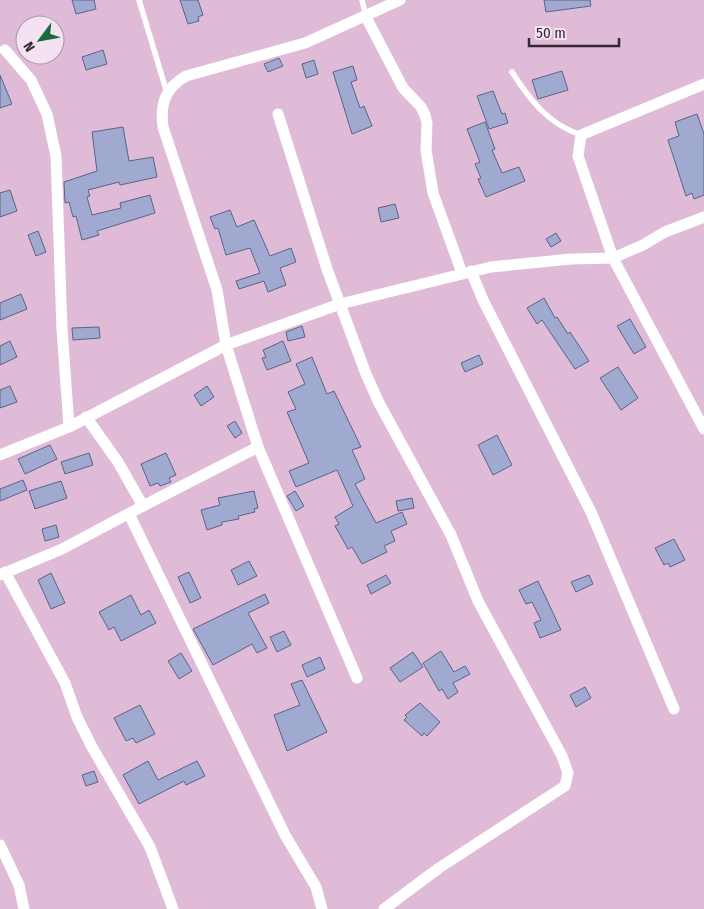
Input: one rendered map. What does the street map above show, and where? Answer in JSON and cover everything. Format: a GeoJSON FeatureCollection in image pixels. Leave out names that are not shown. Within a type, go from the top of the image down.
{"type":"FeatureCollection","features":[{"type":"Feature","properties":{"kind":"street"},"geometry":{"type":"LineString","coordinates":[[357,678],[258,447],[226,345],[217,290],[163,127],[161,111],[167,93],[175,82],[186,76],[305,43],[400,0]]}},
{"type":"Feature","properties":{"kind":"street"},"geometry":{"type":"LineString","coordinates":[[366,17],[403,88],[421,107],[425,115],[427,123],[426,150],[433,193],[467,272],[592,512],[674,709]]}},
{"type":"Feature","properties":{"kind":"street"},"geometry":{"type":"LineString","coordinates":[[5,50],[31,80],[48,114],[56,156],[62,329],[69,427]]}},
{"type":"Feature","properties":{"kind":"street"},"geometry":{"type":"LineString","coordinates":[[702,86],[581,135],[578,156],[613,258],[704,429]]}},
{"type":"Feature","properties":{"kind":"street"},"geometry":{"type":"LineString","coordinates":[[278,114],[340,304],[378,403],[436,503],[478,601],[562,756],[568,773],[565,786],[439,868],[384,909]]}},
{"type":"Feature","properties":{"kind":"street"},"geometry":{"type":"LineString","coordinates":[[0,455],[69,427],[226,345],[340,304],[467,272],[571,259],[613,258],[644,245],[665,232],[704,217]]}},
{"type":"Feature","properties":{"kind":"street"},"geometry":{"type":"LineString","coordinates":[[86,417],[118,462],[143,506]]}},
{"type":"Feature","properties":{"kind":"street"},"geometry":{"type":"LineString","coordinates":[[173,909],[150,847],[92,747],[77,717],[65,683],[3,574],[62,550],[258,447]]}},
{"type":"Feature","properties":{"kind":"street"},"geometry":{"type":"LineString","coordinates":[[129,514],[285,835],[316,888],[322,909]]}},
{"type":"Feature","properties":{"kind":"street"},"geometry":{"type":"LineString","coordinates":[[0,845],[19,885],[24,909]]}},
{"type":"Feature","properties":{"kind":"lane"},"geometry":{"type":"LineString","coordinates":[[139,0],[167,93]]}},
{"type":"Feature","properties":{"kind":"lane"},"geometry":{"type":"LineString","coordinates":[[362,0],[366,17]]}},
{"type":"Feature","properties":{"kind":"lane"},"geometry":{"type":"LineString","coordinates":[[512,72],[529,97],[544,114],[563,129],[581,135]]}},
{"type":"Feature","properties":{"kind":"building"},"geometry":{"type":"Polygon","coordinates":[[[72,0],[94,0],[96,9],[76,14],[72,0]]]}},
{"type":"Feature","properties":{"kind":"building"},"geometry":{"type":"Polygon","coordinates":[[[180,0],[198,0],[203,15],[198,17],[199,21],[188,24],[180,0]]]}},
{"type":"Feature","properties":{"kind":"building"},"geometry":{"type":"Polygon","coordinates":[[[544,0],[590,0],[591,6],[546,12],[544,0]]]}},
{"type":"Feature","properties":{"kind":"building"},"geometry":{"type":"Polygon","coordinates":[[[103,50],[107,64],[86,70],[82,57],[103,50]]]}},
{"type":"Feature","properties":{"kind":"building"},"geometry":{"type":"Polygon","coordinates":[[[279,58],[283,66],[268,72],[264,64],[279,58]]]}},
{"type":"Feature","properties":{"kind":"building"},"geometry":{"type":"Polygon","coordinates":[[[314,60],[318,74],[306,78],[302,64],[314,60]]]}},
{"type":"Feature","properties":{"kind":"building"},"geometry":{"type":"Polygon","coordinates":[[[353,66],[357,80],[351,82],[360,108],[364,106],[372,126],[352,134],[333,72],[353,66]]]}},
{"type":"Feature","properties":{"kind":"building"},"geometry":{"type":"Polygon","coordinates":[[[562,71],[568,90],[538,99],[532,80],[562,71]]]}},
{"type":"Feature","properties":{"kind":"building"},"geometry":{"type":"Polygon","coordinates":[[[0,75],[12,104],[0,108],[0,75]]]}},
{"type":"Feature","properties":{"kind":"building"},"geometry":{"type":"Polygon","coordinates":[[[493,91],[502,114],[505,113],[508,123],[489,129],[477,96],[493,91]]]}},
{"type":"Feature","properties":{"kind":"building"},"geometry":{"type":"Polygon","coordinates":[[[697,114],[704,134],[704,195],[694,199],[692,193],[686,196],[668,140],[679,136],[675,122],[697,114]]]}},
{"type":"Feature","properties":{"kind":"building"},"geometry":{"type":"Polygon","coordinates":[[[485,122],[495,149],[492,150],[502,173],[519,167],[525,181],[486,197],[478,179],[481,178],[475,164],[480,162],[467,129],[485,122]]]}},
{"type":"Feature","properties":{"kind":"building"},"geometry":{"type":"Polygon","coordinates":[[[123,127],[129,161],[153,157],[157,177],[120,185],[119,182],[88,190],[90,196],[87,197],[92,215],[121,208],[120,203],[150,195],[155,213],[97,231],[99,235],[82,240],[76,216],[73,217],[69,202],[65,203],[64,182],[97,171],[92,132],[123,127]]]}},
{"type":"Feature","properties":{"kind":"building"},"geometry":{"type":"Polygon","coordinates":[[[10,190],[17,211],[0,217],[0,193],[10,190]]]}},
{"type":"Feature","properties":{"kind":"building"},"geometry":{"type":"Polygon","coordinates":[[[395,204],[399,218],[381,222],[378,208],[395,204]]]}},
{"type":"Feature","properties":{"kind":"building"},"geometry":{"type":"Polygon","coordinates":[[[230,210],[237,227],[254,220],[270,256],[291,248],[296,262],[280,268],[286,285],[268,292],[264,281],[239,289],[236,281],[260,273],[250,248],[226,255],[218,228],[215,229],[210,217],[230,210]]]}},
{"type":"Feature","properties":{"kind":"building"},"geometry":{"type":"Polygon","coordinates":[[[38,231],[46,252],[36,256],[28,235],[38,231]]]}},
{"type":"Feature","properties":{"kind":"building"},"geometry":{"type":"Polygon","coordinates":[[[556,233],[561,241],[551,247],[546,239],[556,233]]]}},
{"type":"Feature","properties":{"kind":"building"},"geometry":{"type":"Polygon","coordinates":[[[21,294],[27,309],[0,320],[0,303],[21,294]]]}},
{"type":"Feature","properties":{"kind":"building"},"geometry":{"type":"Polygon","coordinates":[[[544,298],[555,318],[557,317],[568,334],[570,332],[589,361],[575,369],[542,320],[537,324],[527,308],[544,298]]]}},
{"type":"Feature","properties":{"kind":"building"},"geometry":{"type":"Polygon","coordinates":[[[630,319],[646,347],[634,354],[617,326],[630,319]]]}},
{"type":"Feature","properties":{"kind":"building"},"geometry":{"type":"Polygon","coordinates":[[[302,326],[305,337],[288,341],[286,332],[302,326]]]}},
{"type":"Feature","properties":{"kind":"building"},"geometry":{"type":"Polygon","coordinates":[[[99,327],[100,338],[73,340],[72,328],[99,327]]]}},
{"type":"Feature","properties":{"kind":"building"},"geometry":{"type":"Polygon","coordinates":[[[10,341],[17,357],[0,365],[0,346],[10,341]]]}},
{"type":"Feature","properties":{"kind":"building"},"geometry":{"type":"Polygon","coordinates":[[[283,341],[291,361],[267,370],[262,358],[266,357],[263,350],[283,341]]]}},
{"type":"Feature","properties":{"kind":"building"},"geometry":{"type":"Polygon","coordinates":[[[479,355],[483,364],[465,372],[461,363],[479,355]]]}},
{"type":"Feature","properties":{"kind":"building"},"geometry":{"type":"Polygon","coordinates":[[[312,357],[327,394],[334,391],[361,447],[352,450],[365,479],[355,484],[376,523],[402,512],[407,524],[391,531],[395,541],[384,546],[387,552],[362,564],[352,547],[348,549],[335,526],[339,524],[335,517],[353,506],[337,470],[296,487],[289,471],[309,463],[287,412],[296,409],[288,392],[305,384],[296,364],[312,357]]]}},
{"type":"Feature","properties":{"kind":"building"},"geometry":{"type":"Polygon","coordinates":[[[618,367],[638,398],[621,410],[600,378],[618,367]]]}},
{"type":"Feature","properties":{"kind":"building"},"geometry":{"type":"Polygon","coordinates":[[[10,386],[17,402],[0,408],[0,390],[10,386]]]}},
{"type":"Feature","properties":{"kind":"building"},"geometry":{"type":"Polygon","coordinates":[[[207,386],[214,397],[201,406],[194,395],[207,386]]]}},
{"type":"Feature","properties":{"kind":"building"},"geometry":{"type":"Polygon","coordinates":[[[235,421],[242,433],[235,438],[227,426],[235,421]]]}},
{"type":"Feature","properties":{"kind":"building"},"geometry":{"type":"Polygon","coordinates":[[[497,435],[512,465],[493,475],[478,445],[497,435]]]}},
{"type":"Feature","properties":{"kind":"building"},"geometry":{"type":"Polygon","coordinates":[[[50,445],[57,459],[25,474],[18,459],[50,445]]]}},
{"type":"Feature","properties":{"kind":"building"},"geometry":{"type":"Polygon","coordinates":[[[89,453],[93,465],[65,474],[61,462],[89,453]]]}},
{"type":"Feature","properties":{"kind":"building"},"geometry":{"type":"Polygon","coordinates":[[[166,453],[176,475],[169,478],[171,482],[160,486],[158,483],[150,486],[141,464],[166,453]]]}},
{"type":"Feature","properties":{"kind":"building"},"geometry":{"type":"Polygon","coordinates":[[[23,480],[27,490],[0,501],[0,489],[23,480]]]}},
{"type":"Feature","properties":{"kind":"building"},"geometry":{"type":"Polygon","coordinates":[[[61,481],[67,498],[35,509],[29,491],[61,481]]]}},
{"type":"Feature","properties":{"kind":"building"},"geometry":{"type":"Polygon","coordinates":[[[254,491],[258,508],[254,509],[255,512],[238,516],[239,519],[222,522],[222,525],[207,530],[201,510],[220,505],[218,498],[254,491]]]}},
{"type":"Feature","properties":{"kind":"building"},"geometry":{"type":"Polygon","coordinates":[[[295,491],[304,506],[296,511],[287,496],[295,491]]]}},
{"type":"Feature","properties":{"kind":"building"},"geometry":{"type":"Polygon","coordinates":[[[412,498],[414,508],[398,511],[396,501],[412,498]]]}},
{"type":"Feature","properties":{"kind":"building"},"geometry":{"type":"Polygon","coordinates":[[[56,525],[59,537],[45,541],[42,529],[56,525]]]}},
{"type":"Feature","properties":{"kind":"building"},"geometry":{"type":"Polygon","coordinates":[[[674,539],[685,560],[670,567],[668,563],[664,565],[655,548],[674,539]]]}},
{"type":"Feature","properties":{"kind":"building"},"geometry":{"type":"Polygon","coordinates":[[[249,561],[257,576],[238,585],[231,570],[249,561]]]}},
{"type":"Feature","properties":{"kind":"building"},"geometry":{"type":"Polygon","coordinates":[[[189,572],[201,598],[190,603],[178,577],[189,572]]]}},
{"type":"Feature","properties":{"kind":"building"},"geometry":{"type":"Polygon","coordinates":[[[51,573],[65,603],[51,609],[38,580],[51,573]]]}},
{"type":"Feature","properties":{"kind":"building"},"geometry":{"type":"Polygon","coordinates":[[[386,575],[391,583],[371,594],[367,585],[386,575]]]}},
{"type":"Feature","properties":{"kind":"building"},"geometry":{"type":"Polygon","coordinates":[[[589,575],[593,584],[576,592],[571,582],[589,575]]]}},
{"type":"Feature","properties":{"kind":"building"},"geometry":{"type":"Polygon","coordinates":[[[538,581],[561,630],[540,638],[534,623],[541,620],[532,602],[526,604],[519,590],[538,581]]]}},
{"type":"Feature","properties":{"kind":"building"},"geometry":{"type":"Polygon","coordinates":[[[265,594],[269,603],[248,613],[267,648],[257,653],[252,644],[213,665],[193,629],[265,594]]]}},
{"type":"Feature","properties":{"kind":"building"},"geometry":{"type":"Polygon","coordinates":[[[131,595],[141,615],[149,610],[156,623],[121,641],[114,627],[109,630],[99,612],[131,595]]]}},
{"type":"Feature","properties":{"kind":"building"},"geometry":{"type":"Polygon","coordinates":[[[284,631],[291,645],[277,652],[270,637],[284,631]]]}},
{"type":"Feature","properties":{"kind":"building"},"geometry":{"type":"Polygon","coordinates":[[[441,651],[454,672],[465,666],[470,674],[453,683],[458,692],[448,699],[442,689],[439,691],[423,663],[441,651]]]}},
{"type":"Feature","properties":{"kind":"building"},"geometry":{"type":"Polygon","coordinates":[[[413,652],[423,667],[400,682],[390,668],[413,652]]]}},
{"type":"Feature","properties":{"kind":"building"},"geometry":{"type":"Polygon","coordinates":[[[181,653],[192,671],[179,679],[168,661],[181,653]]]}},
{"type":"Feature","properties":{"kind":"building"},"geometry":{"type":"Polygon","coordinates":[[[320,657],[325,669],[307,677],[302,665],[320,657]]]}},
{"type":"Feature","properties":{"kind":"building"},"geometry":{"type":"Polygon","coordinates":[[[302,680],[327,732],[287,751],[274,715],[300,705],[291,684],[302,680]]]}},
{"type":"Feature","properties":{"kind":"building"},"geometry":{"type":"Polygon","coordinates":[[[585,687],[591,698],[576,707],[570,695],[585,687]]]}},
{"type":"Feature","properties":{"kind":"building"},"geometry":{"type":"Polygon","coordinates":[[[420,703],[440,722],[427,736],[424,733],[422,736],[404,720],[407,717],[405,715],[420,703]]]}},
{"type":"Feature","properties":{"kind":"building"},"geometry":{"type":"Polygon","coordinates":[[[140,705],[155,734],[136,743],[133,738],[126,741],[114,718],[140,705]]]}},
{"type":"Feature","properties":{"kind":"building"},"geometry":{"type":"Polygon","coordinates":[[[148,761],[158,780],[197,761],[205,776],[186,785],[184,781],[139,804],[123,775],[148,761]]]}},
{"type":"Feature","properties":{"kind":"building"},"geometry":{"type":"Polygon","coordinates":[[[94,771],[98,782],[86,786],[82,775],[94,771]]]}}]}
